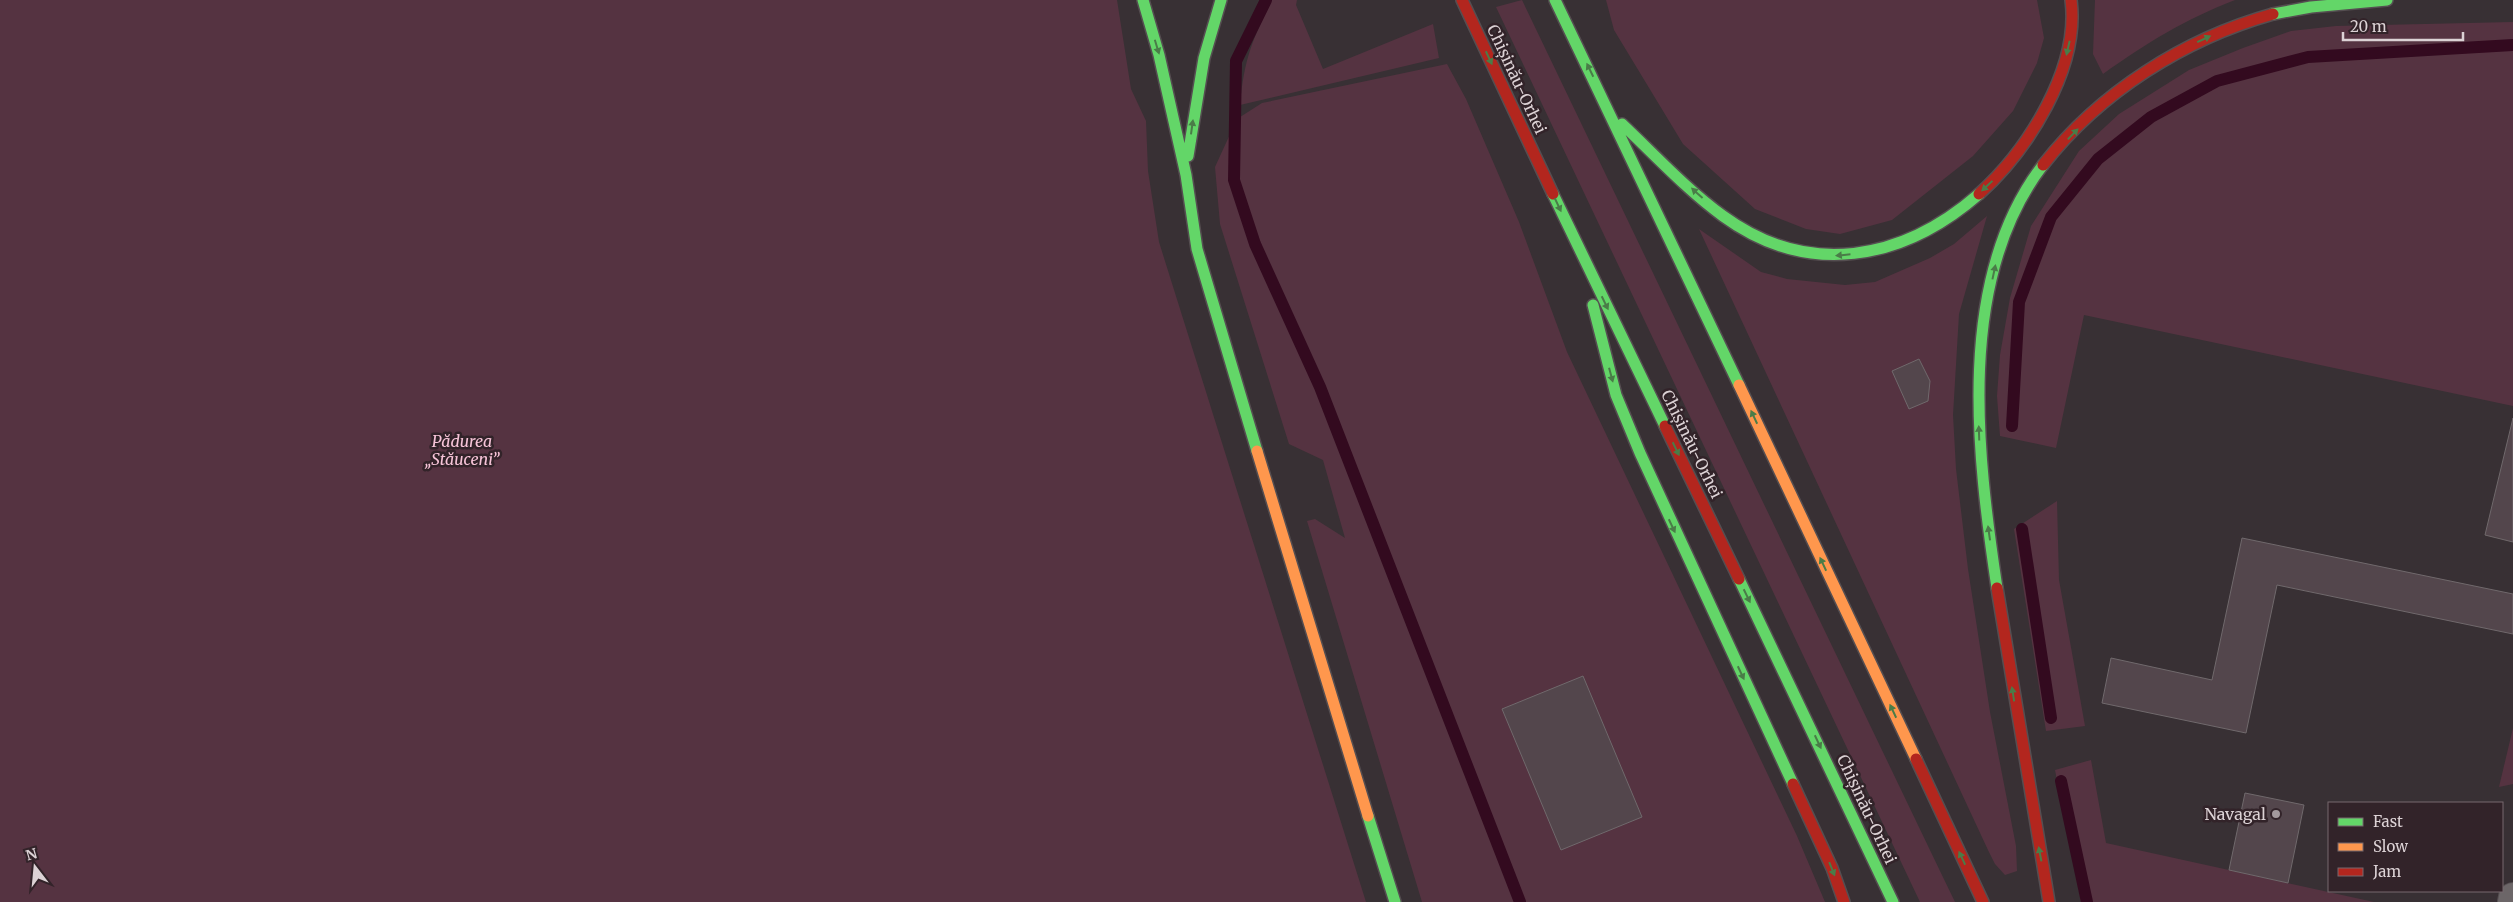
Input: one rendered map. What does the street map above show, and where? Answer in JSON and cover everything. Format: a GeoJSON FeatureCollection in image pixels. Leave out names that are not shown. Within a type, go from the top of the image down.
{"type":"FeatureCollection","features":[{"type":"Feature","properties":{"kind":"highway"},"geometry":{"type":"LineString","coordinates":[[1143,0],[1159,55],[1186,175],[1196,249],[1302,606],[1395,902]]}},
{"type":"Feature","properties":{"kind":"highway"},"geometry":{"type":"LineString","coordinates":[[1186,175],[1197,94],[1215,16],[1221,0]]}},
{"type":"Feature","properties":{"kind":"highway","name":"Chișinău-Orhei"},"geometry":{"type":"LineString","coordinates":[[1462,0],[1576,244],[1893,902]]}},
{"type":"Feature","properties":{"kind":"highway"},"geometry":{"type":"LineString","coordinates":[[1555,0],[1611,114],[1983,902]]}},
{"type":"Feature","properties":{"kind":"highway"},"geometry":{"type":"LineString","coordinates":[[1611,114],[1702,198],[1739,227],[1797,249],[1832,256],[1872,251],[1915,235],[1950,216],[1983,190],[2007,166],[2028,139],[2063,70],[2074,25],[2071,0]]}},
{"type":"Feature","properties":{"kind":"highway"},"geometry":{"type":"LineString","coordinates":[[2049,902],[2029,796],[1980,463],[1977,382],[1982,326],[1998,252],[2016,206],[2050,158],[2092,114],[2137,76],[2180,49],[2231,26],[2276,12],[2316,5],[2387,0]]}},
{"type":"Feature","properties":{"kind":"highway"},"geometry":{"type":"LineString","coordinates":[[1576,244],[1616,395],[1640,453],[1832,868],[1844,902]]}},
{"type":"Feature","properties":{"kind":"street"},"geometry":{"type":"LineString","coordinates":[[2512,902],[2513,897]]}},
{"type":"Feature","properties":{"kind":"green space","name":"Pădurea „Stăuceni”"},"geometry":{"type":"Polygon","coordinates":[[[0,0],[1117,0],[1131,89],[1146,121],[1148,171],[1159,242],[1366,902],[0,902],[0,0]]]}},
{"type":"Feature","properties":{"kind":"green space"},"geometry":{"type":"Polygon","coordinates":[[[1272,0],[1297,0],[1296,5],[1323,69],[1433,24],[1439,58],[1240,105],[1244,75],[1250,51],[1272,0]]]}},
{"type":"Feature","properties":{"kind":"green space"},"geometry":{"type":"Polygon","coordinates":[[[1522,0],[1955,902],[1920,902],[1496,7],[1522,0]]]}},
{"type":"Feature","properties":{"kind":"green space"},"geometry":{"type":"Polygon","coordinates":[[[1606,0],[2037,0],[2044,38],[2037,63],[2013,111],[1973,156],[1892,220],[1840,234],[1806,229],[1755,209],[1683,144],[1614,30],[1606,0]]]}},
{"type":"Feature","properties":{"kind":"green space"},"geometry":{"type":"Polygon","coordinates":[[[2095,0],[2235,0],[2167,32],[2103,74],[2093,54],[2095,0]]]}},
{"type":"Feature","properties":{"kind":"green space"},"geometry":{"type":"Polygon","coordinates":[[[2513,22],[2513,406],[2084,315],[2056,448],[2000,436],[1997,396],[2000,355],[2010,298],[2031,226],[2079,151],[2119,114],[2189,70],[2291,31],[2336,26],[2513,22]]]}},
{"type":"Feature","properties":{"kind":"green space"},"geometry":{"type":"Polygon","coordinates":[[[1447,64],[1466,99],[1519,222],[1567,352],[1797,836],[1825,902],[1422,902],[1307,521],[1315,519],[1345,538],[1323,460],[1289,444],[1220,224],[1215,167],[1237,119],[1262,103],[1447,64]]]}},
{"type":"Feature","properties":{"kind":"green space"},"geometry":{"type":"Polygon","coordinates":[[[1987,216],[1959,314],[1953,415],[1956,469],[1968,569],[1990,712],[2016,846],[2017,871],[2005,875],[1995,864],[1988,850],[1699,229],[1761,272],[1787,279],[1845,285],[1875,282],[1930,258],[1954,244],[1987,216]]]}},
{"type":"Feature","properties":{"kind":"green space"},"geometry":{"type":"Polygon","coordinates":[[[2057,501],[2059,580],[2085,726],[2046,731],[2014,529],[2057,501]]]}},
{"type":"Feature","properties":{"kind":"green space"},"geometry":{"type":"Polygon","coordinates":[[[2513,728],[2513,784],[2499,787],[2513,728]]]}},
{"type":"Feature","properties":{"kind":"green space"},"geometry":{"type":"Polygon","coordinates":[[[2091,760],[2106,843],[2374,902],[2081,902],[2055,770],[2091,760]]]}},
{"type":"Feature","properties":{"kind":"building"},"geometry":{"type":"Polygon","coordinates":[[[1919,359],[1930,381],[1928,401],[1909,409],[1892,371],[1919,359]]]}},
{"type":"Feature","properties":{"kind":"building"},"geometry":{"type":"Polygon","coordinates":[[[2513,418],[2513,542],[2485,535],[2513,418]]]}},
{"type":"Feature","properties":{"kind":"building"},"geometry":{"type":"Polygon","coordinates":[[[2242,538],[2513,594],[2513,634],[2277,585],[2246,733],[2102,703],[2111,658],[2212,680],[2242,538]]]}},
{"type":"Feature","properties":{"kind":"building"},"geometry":{"type":"Polygon","coordinates":[[[1583,676],[1642,817],[1561,850],[1502,709],[1583,676]]]}},
{"type":"Feature","properties":{"kind":"building"},"geometry":{"type":"Polygon","coordinates":[[[2245,793],[2304,805],[2288,883],[2229,870],[2245,793]]]}},
{"type":"Feature","properties":{"kind":"waterway"},"geometry":{"type":"LineString","coordinates":[[1266,0],[1236,61],[1234,180],[1255,244],[1320,387],[1520,902]]}},
{"type":"Feature","properties":{"kind":"waterway"},"geometry":{"type":"LineString","coordinates":[[2012,426],[2019,302],[2051,217],[2098,159],[2151,117],[2217,81],[2308,57],[2513,45]]}},
{"type":"Feature","properties":{"kind":"waterway"},"geometry":{"type":"LineString","coordinates":[[2022,529],[2051,718]]}},
{"type":"Feature","properties":{"kind":"waterway"},"geometry":{"type":"LineString","coordinates":[[2061,781],[2087,902]]}},
{"type":"Feature","properties":{"kind":"traffic: fast"},"geometry":{"type":"LineString","coordinates":[[1143,0],[1159,55],[1186,175],[1197,249],[1257,451]]}},
{"type":"Feature","properties":{"kind":"traffic: fast"},"geometry":{"type":"LineString","coordinates":[[1188,156],[1204,58],[1221,0]]}},
{"type":"Feature","properties":{"kind":"traffic: fast"},"geometry":{"type":"LineString","coordinates":[[1555,0],[1739,385]]}},
{"type":"Feature","properties":{"kind":"traffic: fast"},"geometry":{"type":"LineString","coordinates":[[2273,14],[2311,7],[2387,0]]}},
{"type":"Feature","properties":{"kind":"traffic: fast"},"geometry":{"type":"LineString","coordinates":[[1622,124],[1709,206],[1755,236],[1788,248],[1821,254],[1854,253],[1887,247],[1918,234],[1949,217],[1979,194]]}},
{"type":"Feature","properties":{"kind":"traffic: fast"},"geometry":{"type":"LineString","coordinates":[[1997,588],[1983,482],[1980,426],[1980,369],[1984,314],[1996,260],[2015,210],[2043,165]]}},
{"type":"Feature","properties":{"kind":"traffic: fast"},"geometry":{"type":"LineString","coordinates":[[1553,194],[1665,426]]}},
{"type":"Feature","properties":{"kind":"traffic: fast"},"geometry":{"type":"LineString","coordinates":[[1593,305],[1616,395],[1640,453],[1793,784]]}},
{"type":"Feature","properties":{"kind":"traffic: fast"},"geometry":{"type":"LineString","coordinates":[[1739,579],[1893,902]]}},
{"type":"Feature","properties":{"kind":"traffic: fast"},"geometry":{"type":"LineString","coordinates":[[1368,816],[1395,902]]}},
{"type":"Feature","properties":{"kind":"traffic: slow"},"geometry":{"type":"LineString","coordinates":[[1739,385],[1916,759]]}},
{"type":"Feature","properties":{"kind":"traffic: slow"},"geometry":{"type":"LineString","coordinates":[[1257,451],[1368,816]]}},
{"type":"Feature","properties":{"kind":"traffic: jam"},"geometry":{"type":"LineString","coordinates":[[1462,0],[1553,194]]}},
{"type":"Feature","properties":{"kind":"traffic: jam"},"geometry":{"type":"LineString","coordinates":[[1979,194],[2015,155],[2047,106],[2059,80],[2067,53],[2072,26],[2071,0]]}},
{"type":"Feature","properties":{"kind":"traffic: jam"},"geometry":{"type":"LineString","coordinates":[[2043,165],[2090,114],[2146,72],[2208,38],[2273,14]]}},
{"type":"Feature","properties":{"kind":"traffic: jam"},"geometry":{"type":"LineString","coordinates":[[1665,426],[1739,579]]}},
{"type":"Feature","properties":{"kind":"traffic: jam"},"geometry":{"type":"LineString","coordinates":[[1997,588],[2049,902]]}},
{"type":"Feature","properties":{"kind":"traffic: jam"},"geometry":{"type":"LineString","coordinates":[[1916,759],[1983,902]]}},
{"type":"Feature","properties":{"kind":"traffic: jam"},"geometry":{"type":"LineString","coordinates":[[1793,784],[1832,868],[1844,902]]}},
{"type":"Feature","properties":{"kind":"place","name":"Navagal"},"geometry":{"type":"Point","coordinates":[2276,814]}}]}
